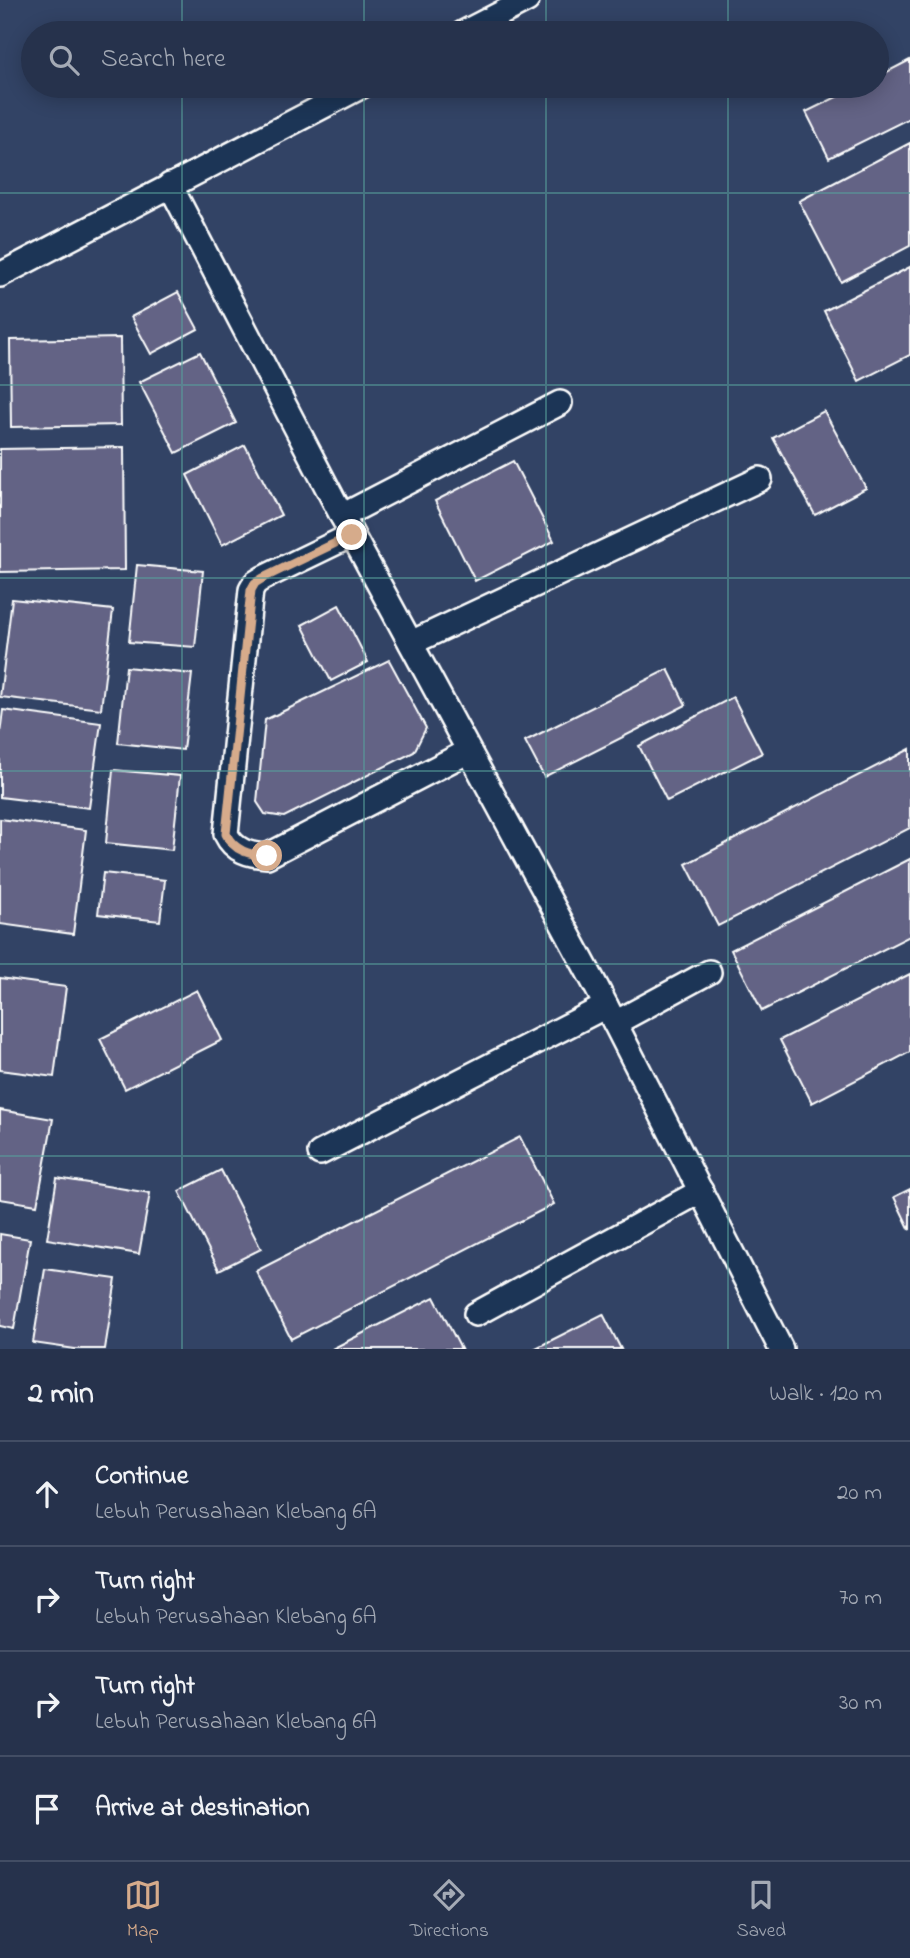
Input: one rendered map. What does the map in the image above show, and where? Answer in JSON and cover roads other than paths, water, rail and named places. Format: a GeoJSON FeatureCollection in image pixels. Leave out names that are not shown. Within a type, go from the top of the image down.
{"type":"FeatureCollection","features":[{"type":"Feature","properties":{"kind":"street"},"geometry":{"type":"LineString","coordinates":[[486,21],[527,0]]}},
{"type":"Feature","properties":{"kind":"street"},"geometry":{"type":"LineString","coordinates":[[0,275],[339,98]]}},
{"type":"Feature","properties":{"kind":"street"},"geometry":{"type":"LineString","coordinates":[[170,185],[467,752],[610,1014],[781,1349]]}},
{"type":"Feature","properties":{"kind":"street"},"geometry":{"type":"LineString","coordinates":[[467,752],[267,856],[237,849],[230,844],[226,834],[251,590],[255,583],[347,525],[560,403]]}},
{"type":"Feature","properties":{"kind":"street"},"geometry":{"type":"LineString","coordinates":[[411,643],[760,479]]}},
{"type":"Feature","properties":{"kind":"street"},"geometry":{"type":"LineString","coordinates":[[320,1153],[610,1014],[709,972]]}},
{"type":"Feature","properties":{"kind":"street"},"geometry":{"type":"LineString","coordinates":[[476,1314],[701,1191]]}}]}
